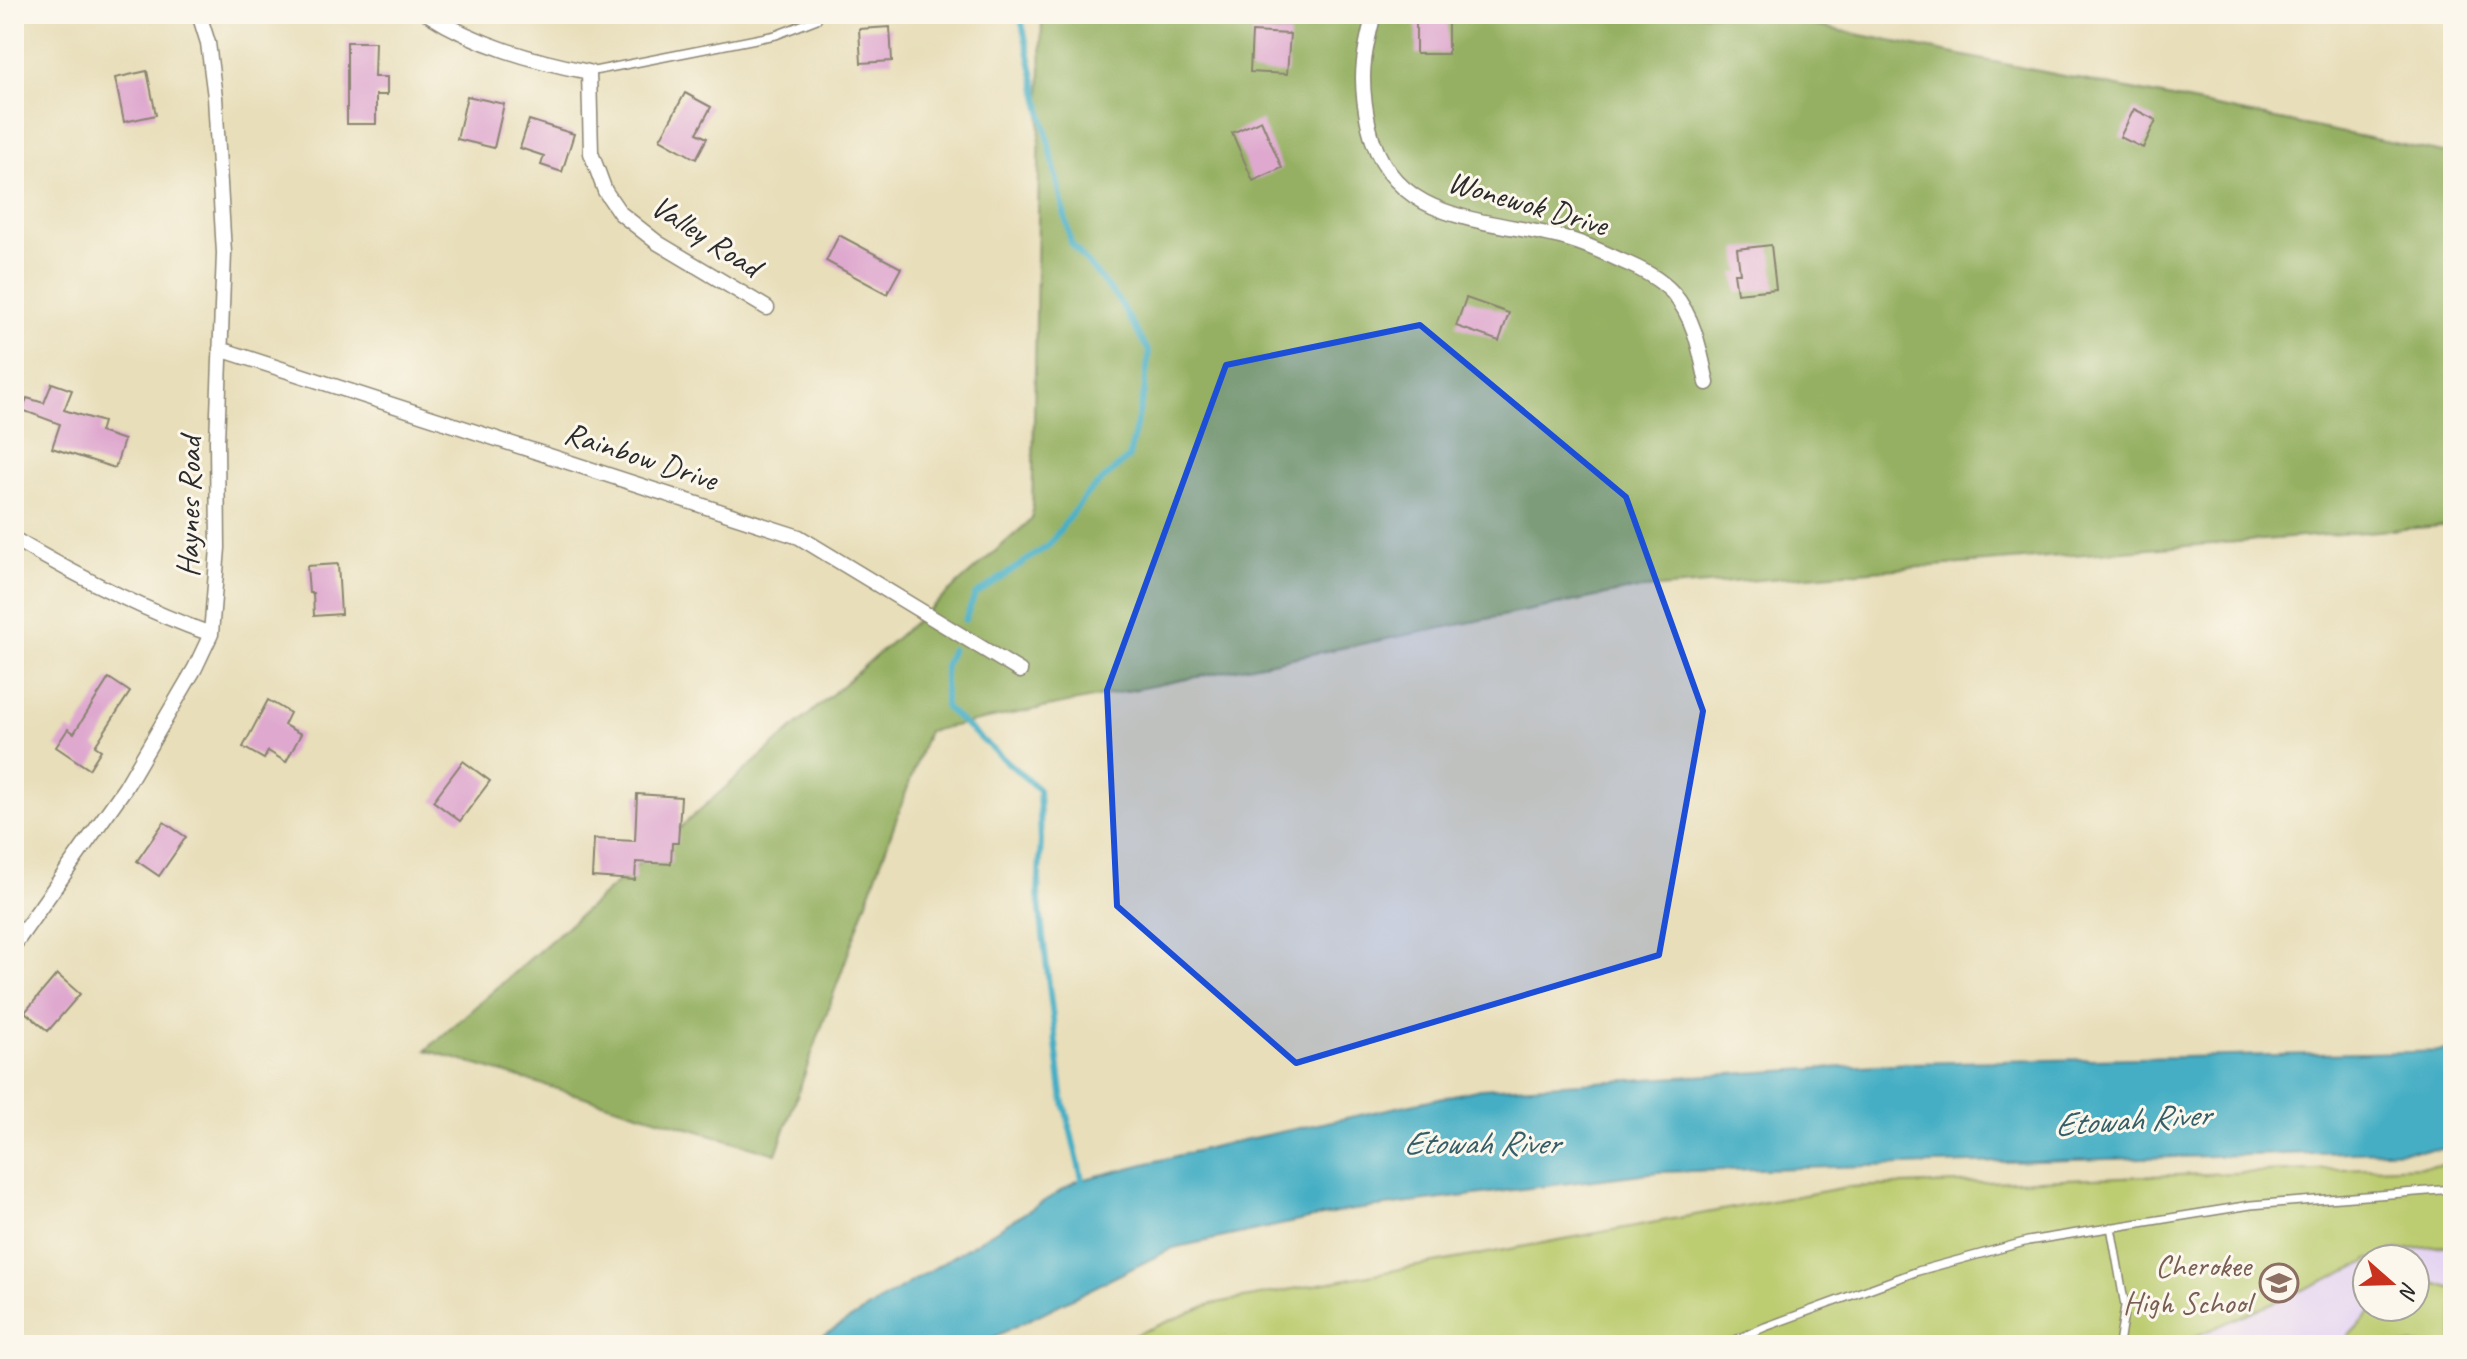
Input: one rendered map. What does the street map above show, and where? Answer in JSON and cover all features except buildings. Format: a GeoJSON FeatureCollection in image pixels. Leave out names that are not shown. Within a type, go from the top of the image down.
{"type":"FeatureCollection","features":[{"type":"Feature","properties":{"kind":"street","name":"Haynes Road"},"geometry":{"type":"LineString","coordinates":[[14,945],[125,788],[195,668],[211,634],[218,548],[217,441],[224,253],[219,149],[208,43],[199,14]]}},
{"type":"Feature","properties":{"kind":"street"},"geometry":{"type":"LineString","coordinates":[[428,14],[462,33],[536,61],[589,72]]}},
{"type":"Feature","properties":{"kind":"street","name":"Wonewok Drive"},"geometry":{"type":"LineString","coordinates":[[1374,14],[1363,52],[1362,84],[1373,142],[1386,169],[1405,190],[1463,219],[1563,237],[1648,272],[1673,293],[1693,323],[1707,383]]}},
{"type":"Feature","properties":{"kind":"street","name":"Valley Road"},"geometry":{"type":"LineString","coordinates":[[589,72],[591,153],[605,191],[620,213],[658,243],[767,308]]}},
{"type":"Feature","properties":{"kind":"street","name":"Rainbow Drive"},"geometry":{"type":"LineString","coordinates":[[220,349],[799,537],[1020,671]]}},
{"type":"Feature","properties":{"kind":"street"},"geometry":{"type":"LineString","coordinates":[[14,539],[80,576],[175,622],[211,634]]}},
{"type":"Feature","properties":{"kind":"lane"},"geometry":{"type":"LineString","coordinates":[[589,72],[776,35],[817,19]]}},
{"type":"Feature","properties":{"kind":"lane"},"geometry":{"type":"LineString","coordinates":[[1724,1345],[1918,1271],[2028,1241],[2251,1205],[2453,1189]]}},
{"type":"Feature","properties":{"kind":"lane"},"geometry":{"type":"LineString","coordinates":[[2111,1227],[2125,1306],[2119,1345]]}},
{"type":"Feature","properties":{"kind":"highlighted area"},"geometry":{"type":"Polygon","coordinates":[[[1420,325],[1626,497],[1703,711],[1659,955],[1296,1063],[1117,906],[1107,690],[1226,365],[1420,325]]]}},
{"type":"Feature","properties":{"kind":"shaded area"},"geometry":{"type":"Polygon","coordinates":[[[2453,1199],[2453,1345],[2166,1345],[2351,1251],[2351,1323],[2431,1323],[2431,1243],[2367,1243],[2453,1199]]]}},
{"type":"Feature","properties":{"kind":"green space"},"geometry":{"type":"Polygon","coordinates":[[[1042,14],[1758,14],[2453,155],[2453,525],[1631,590],[928,731],[776,1154],[426,1050],[1032,519],[1042,14]]]}},
{"type":"Feature","properties":{"kind":"green space"},"geometry":{"type":"Polygon","coordinates":[[[2453,1165],[2453,1245],[2431,1247],[2431,1243],[2351,1243],[2351,1269],[2175,1345],[1110,1345],[1211,1304],[1847,1187],[2453,1165]]]}},
{"type":"Feature","properties":{"kind":"green space"},"geometry":{"type":"Polygon","coordinates":[[[2431,1282],[2453,1289],[2453,1345],[2340,1345],[2361,1323],[2431,1323],[2431,1282]]]}},
{"type":"Feature","properties":{"kind":"water","name":"Etowah River"},"geometry":{"type":"Polygon","coordinates":[[[2453,1051],[2453,1149],[1658,1172],[1346,1211],[1173,1248],[978,1345],[808,1345],[1077,1181],[1220,1145],[1481,1089],[1911,1063],[2453,1051]]]}},
{"type":"Feature","properties":{"kind":"waterway"},"geometry":{"type":"LineString","coordinates":[[965,620],[975,595],[1048,546],[1087,494],[1129,457],[1144,392],[1149,352],[1119,301],[1071,243],[1020,14]]}},
{"type":"Feature","properties":{"kind":"waterway"},"geometry":{"type":"LineString","coordinates":[[952,649],[945,666],[945,707],[1039,790],[1041,841],[1038,893],[1062,1094],[1081,1185]]}},
{"type":"Feature","properties":{"kind":"place","name":"Cherokee High School"},"geometry":{"type":"Point","coordinates":[2279,1283]}}]}
